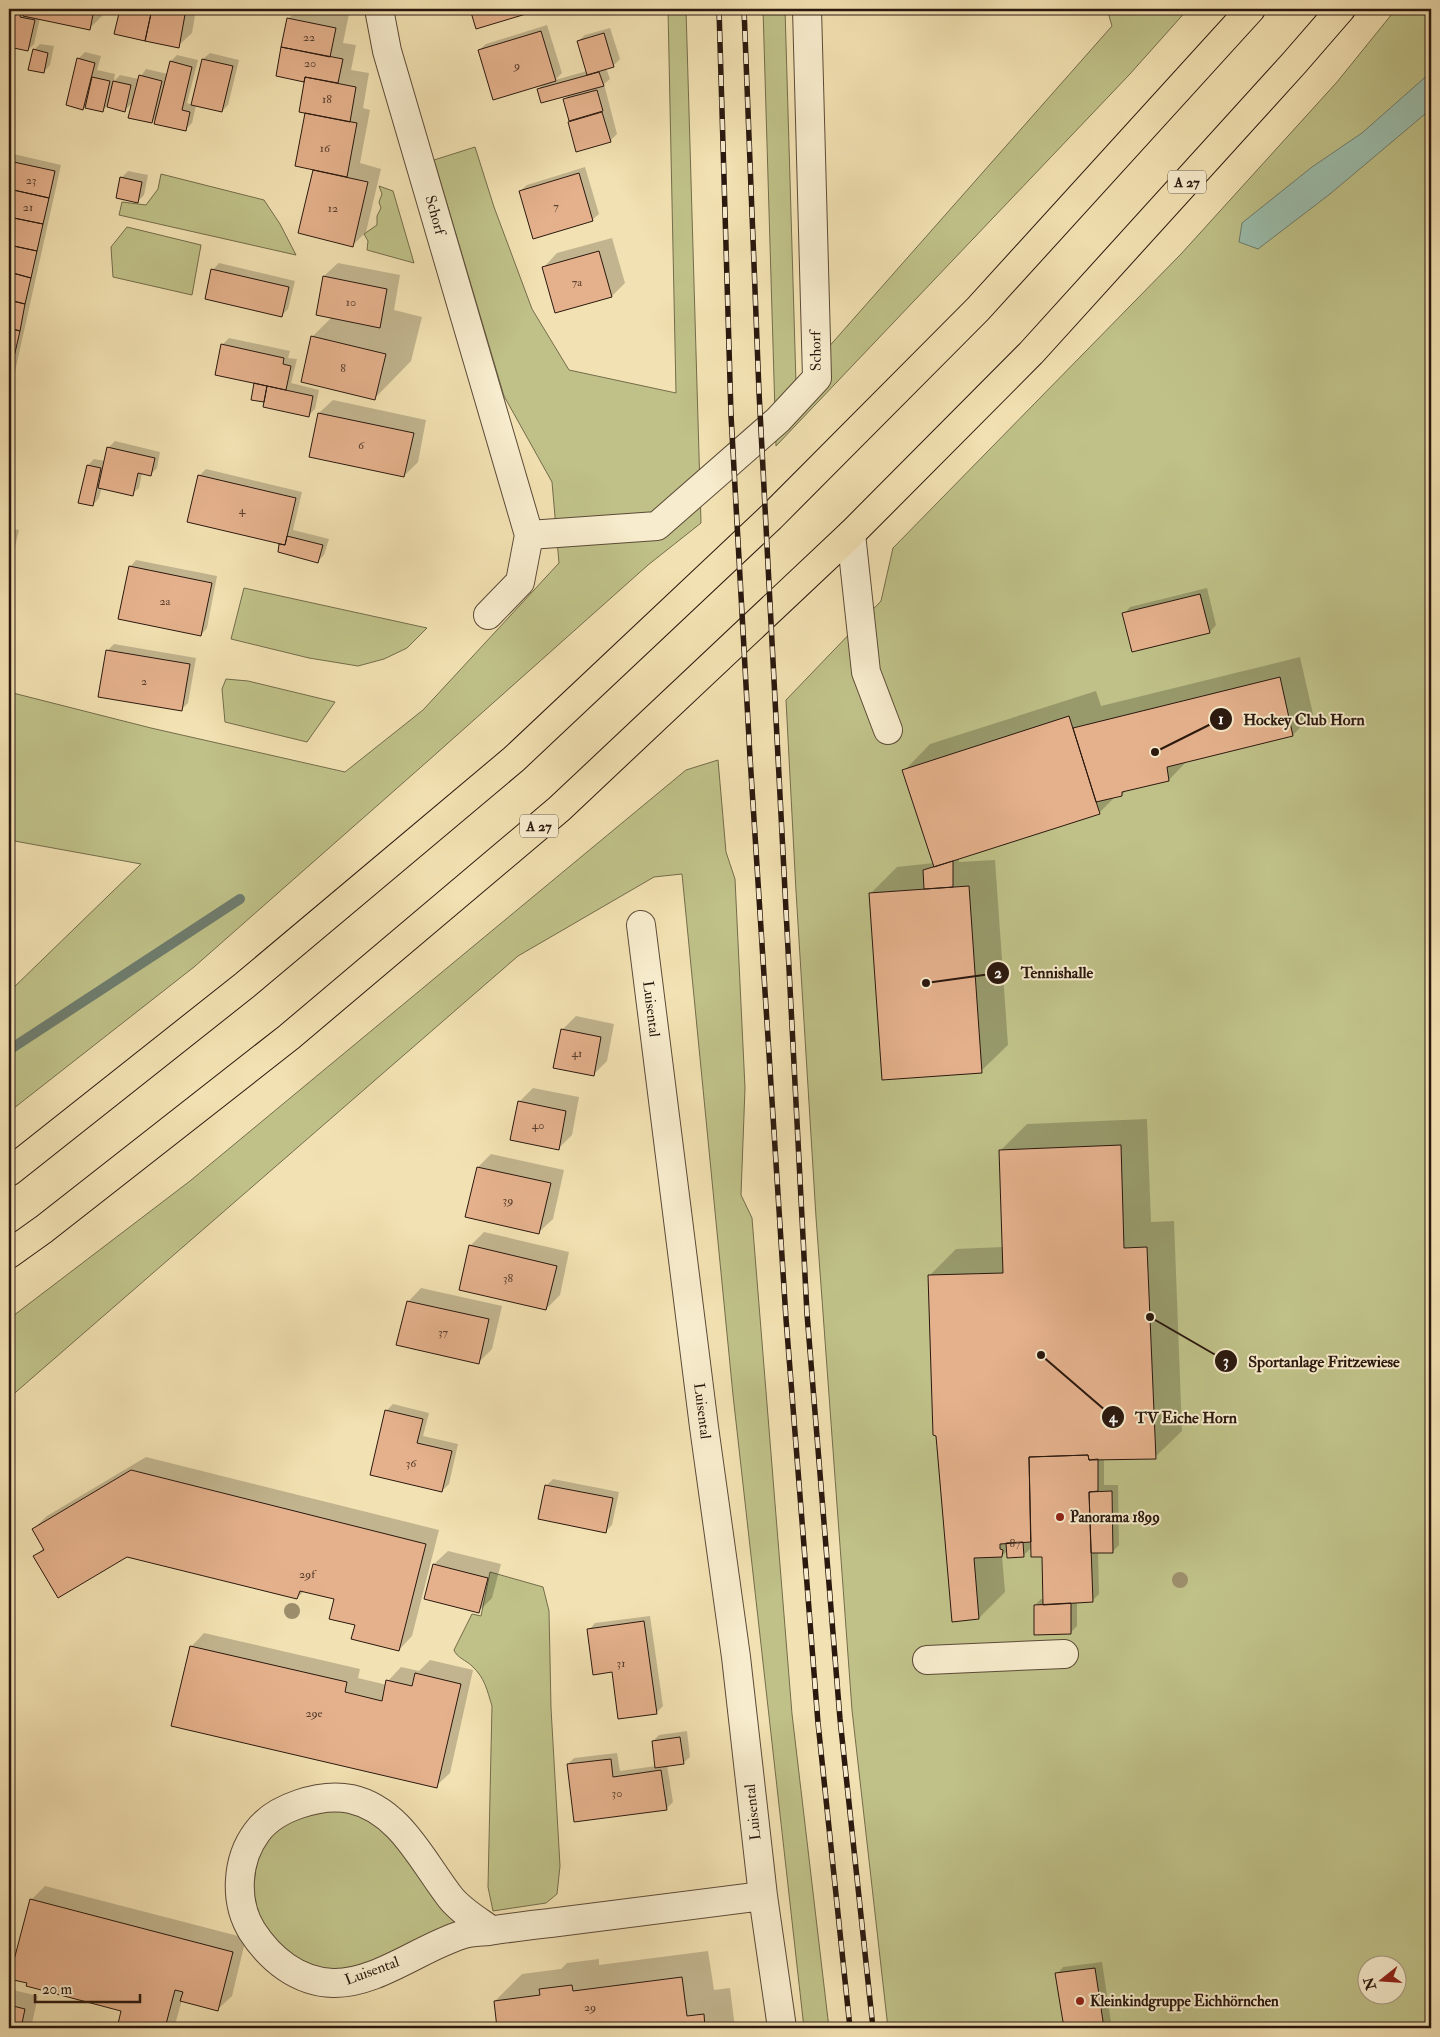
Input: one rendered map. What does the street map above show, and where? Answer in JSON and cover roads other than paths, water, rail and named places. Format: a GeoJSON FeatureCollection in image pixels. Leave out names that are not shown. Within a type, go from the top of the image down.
{"type":"FeatureCollection","features":[{"type":"Feature","properties":{"kind":"highway"},"geometry":{"type":"LineString","coordinates":[[9,1172],[245,985],[528,746],[771,517],[978,309],[1252,9]]}},
{"type":"Feature","properties":{"kind":"highway","name":"A 27"},"geometry":{"type":"LineString","coordinates":[[9,1254],[44,1229],[289,1036],[559,809],[851,534],[1031,353],[1289,70],[1341,9]]}},
{"type":"Feature","properties":{"kind":"street","name":"Schorf"},"geometry":{"type":"LineString","coordinates":[[379,9],[387,51],[529,535],[520,582],[488,615]]}},
{"type":"Feature","properties":{"kind":"street","name":"Schorf"},"geometry":{"type":"LineString","coordinates":[[529,535],[656,526],[778,420],[817,378],[807,9]]}},
{"type":"Feature","properties":{"kind":"street"},"geometry":{"type":"LineString","coordinates":[[851,534],[866,672],[888,730]]}},
{"type":"Feature","properties":{"kind":"street","name":"Luisental"},"geometry":{"type":"LineString","coordinates":[[641,925],[704,1427],[736,1657],[763,1896],[782,2028]]}},
{"type":"Feature","properties":{"kind":"street"},"geometry":{"type":"LineString","coordinates":[[927,1660],[1064,1654]]}},
{"type":"Feature","properties":{"kind":"street","name":"Luisental"},"geometry":{"type":"LineString","coordinates":[[491,1930],[451,1898],[404,1833],[390,1819],[370,1806],[353,1800],[325,1797],[304,1802],[285,1810],[257,1831],[245,1858],[240,1880],[240,1897],[245,1920],[256,1938],[279,1962],[303,1978],[318,1982],[346,1983],[371,1975],[462,1934],[763,1896]]}},
{"type":"Feature","properties":{"kind":"waterway"},"geometry":{"type":"LineString","coordinates":[[9,1050],[240,899]]}},
{"type":"Feature","properties":{"kind":"railway"},"geometry":{"type":"LineString","coordinates":[[719,9],[731,415],[750,757],[786,1319],[818,1723],[850,2028]]}},
{"type":"Feature","properties":{"kind":"railway"},"geometry":{"type":"LineString","coordinates":[[744,9],[759,392],[807,1314],[840,1719],[873,2028]]}},
{"type":"Feature","properties":{"kind":"place","name":"Hockey Club Horn"},"geometry":{"type":"Point","coordinates":[1155,752]}},
{"type":"Feature","properties":{"kind":"place","name":"Tennishalle"},"geometry":{"type":"Point","coordinates":[926,983]}},
{"type":"Feature","properties":{"kind":"place","name":"Sportanlage Fritzewiese"},"geometry":{"type":"Point","coordinates":[1150,1317]}},
{"type":"Feature","properties":{"kind":"place","name":"TV Eiche Horn"},"geometry":{"type":"Point","coordinates":[1041,1355]}},
{"type":"Feature","properties":{"kind":"place","name":"Panorama 1899"},"geometry":{"type":"Point","coordinates":[1060,1517]}},
{"type":"Feature","properties":{"kind":"place","name":"Kleinkindgruppe Eichhörnchen"},"geometry":{"type":"Point","coordinates":[1080,2001]}}]}
